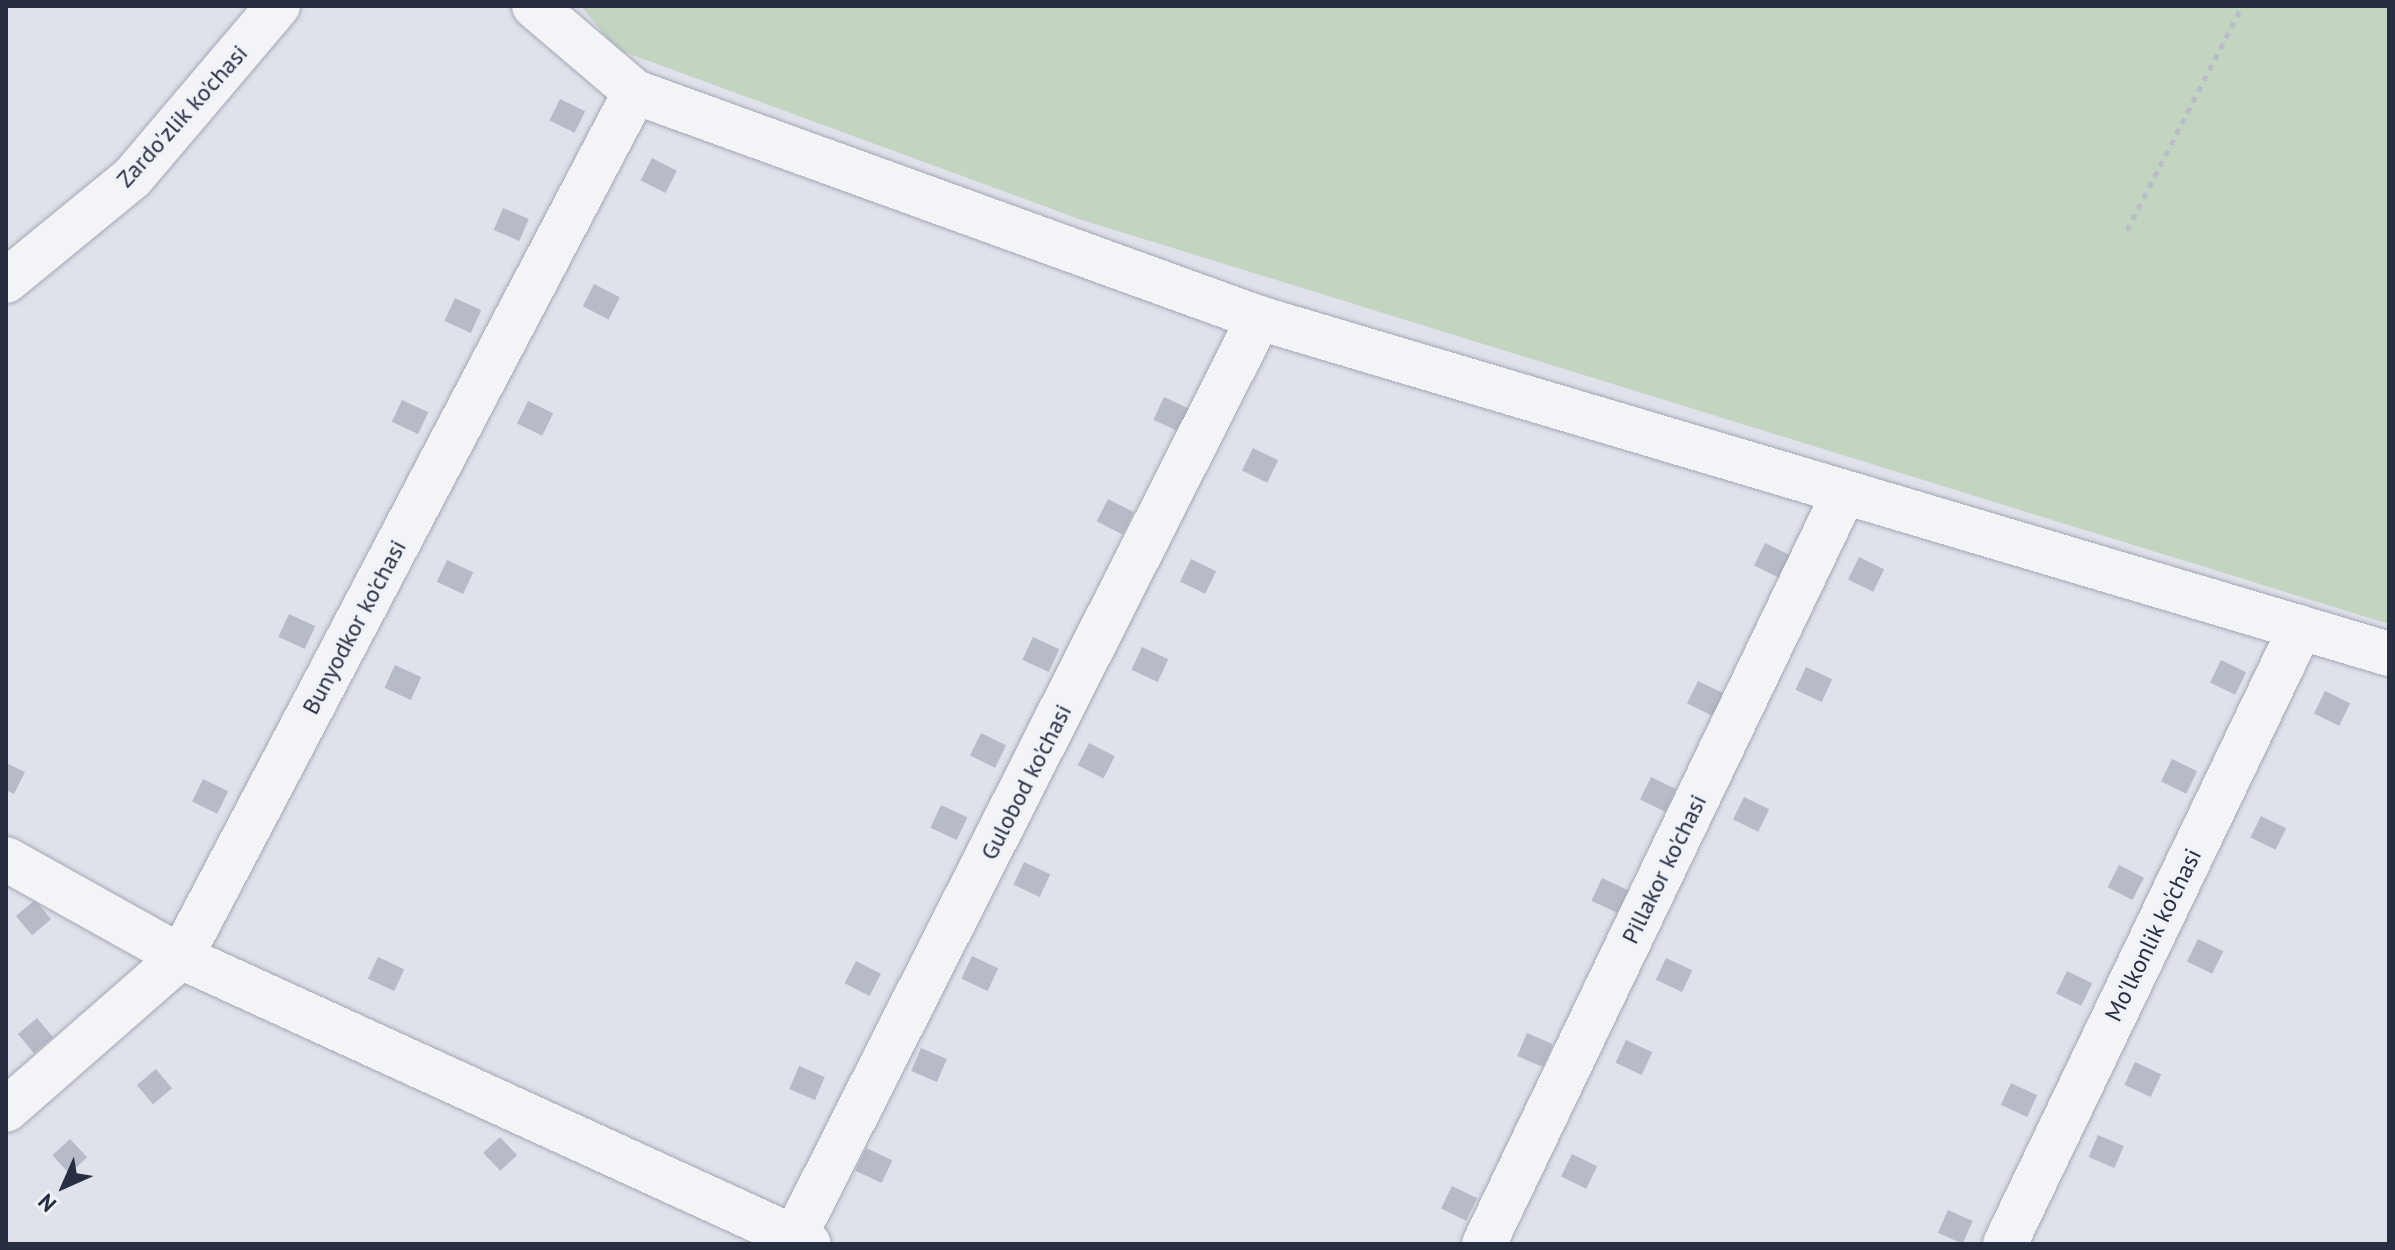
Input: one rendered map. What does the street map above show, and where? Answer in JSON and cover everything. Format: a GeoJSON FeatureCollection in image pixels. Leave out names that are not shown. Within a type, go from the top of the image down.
{"type":"FeatureCollection","features":[{"type":"Feature","properties":{"kind":"street","name":"Zardo'zlik ko'chasi"},"geometry":{"type":"LineString","coordinates":[[6,281],[132,178],[278,6]]}},
{"type":"Feature","properties":{"kind":"street"},"geometry":{"type":"LineString","coordinates":[[534,6],[635,92],[1259,318],[2389,654]]}},
{"type":"Feature","properties":{"kind":"street","name":"Bunyodkor ko'chasi"},"geometry":{"type":"LineString","coordinates":[[6,1110],[181,957],[635,92]]}},
{"type":"Feature","properties":{"kind":"street","name":"Gulobod ko'chasi"},"geometry":{"type":"LineString","coordinates":[[800,1242],[1259,318]]}},
{"type":"Feature","properties":{"kind":"street","name":"Pillakor ko'chasi"},"geometry":{"type":"LineString","coordinates":[[1484,1244],[1844,493]]}},
{"type":"Feature","properties":{"kind":"street","name":"Mo'lkonlik ko'chasi"},"geometry":{"type":"LineString","coordinates":[[2005,1244],[2301,627]]}},
{"type":"Feature","properties":{"kind":"street"},"geometry":{"type":"LineString","coordinates":[[6,859],[181,957],[800,1242]]}},
{"type":"Feature","properties":{"kind":"path"},"geometry":{"type":"LineString","coordinates":[[2127,230],[2242,6]]}},
{"type":"Feature","properties":{"kind":"green space"},"geometry":{"type":"Polygon","coordinates":[[[581,6],[2389,6],[2389,624],[1079,219],[616,49],[581,6]]]}},
{"type":"Feature","properties":{"kind":"building"},"geometry":{"type":"Polygon","coordinates":[[[560,99],[585,111],[575,133],[549,121],[560,99]]]}},
{"type":"Feature","properties":{"kind":"building"},"geometry":{"type":"Polygon","coordinates":[[[652,158],[677,171],[666,193],[641,180],[652,158]]]}},
{"type":"Feature","properties":{"kind":"building"},"geometry":{"type":"Polygon","coordinates":[[[503,208],[529,219],[519,241],[494,230],[503,208]]]}},
{"type":"Feature","properties":{"kind":"building"},"geometry":{"type":"Polygon","coordinates":[[[594,284],[620,297],[608,319],[583,306],[594,284]]]}},
{"type":"Feature","properties":{"kind":"building"},"geometry":{"type":"Polygon","coordinates":[[[455,298],[481,310],[471,333],[444,321],[455,298]]]}},
{"type":"Feature","properties":{"kind":"building"},"geometry":{"type":"Polygon","coordinates":[[[1164,397],[1190,409],[1180,432],[1153,420],[1164,397]]]}},
{"type":"Feature","properties":{"kind":"building"},"geometry":{"type":"Polygon","coordinates":[[[402,400],[428,412],[418,434],[392,422],[402,400]]]}},
{"type":"Feature","properties":{"kind":"building"},"geometry":{"type":"Polygon","coordinates":[[[528,401],[553,413],[542,436],[517,423],[528,401]]]}},
{"type":"Feature","properties":{"kind":"building"},"geometry":{"type":"Polygon","coordinates":[[[1253,448],[1278,460],[1267,483],[1242,470],[1253,448]]]}},
{"type":"Feature","properties":{"kind":"building"},"geometry":{"type":"Polygon","coordinates":[[[1108,499],[1134,512],[1122,534],[1097,521],[1108,499]]]}},
{"type":"Feature","properties":{"kind":"building"},"geometry":{"type":"Polygon","coordinates":[[[1765,543],[1790,555],[1779,578],[1754,565],[1765,543]]]}},
{"type":"Feature","properties":{"kind":"building"},"geometry":{"type":"Polygon","coordinates":[[[1859,557],[1884,569],[1873,592],[1848,579],[1859,557]]]}},
{"type":"Feature","properties":{"kind":"building"},"geometry":{"type":"Polygon","coordinates":[[[1191,559],[1216,571],[1205,594],[1180,581],[1191,559]]]}},
{"type":"Feature","properties":{"kind":"building"},"geometry":{"type":"Polygon","coordinates":[[[447,560],[473,572],[463,594],[437,582],[447,560]]]}},
{"type":"Feature","properties":{"kind":"building"},"geometry":{"type":"Polygon","coordinates":[[[289,614],[315,626],[305,649],[278,637],[289,614]]]}},
{"type":"Feature","properties":{"kind":"building"},"geometry":{"type":"Polygon","coordinates":[[[1033,637],[1059,649],[1049,672],[1022,660],[1033,637]]]}},
{"type":"Feature","properties":{"kind":"building"},"geometry":{"type":"Polygon","coordinates":[[[1142,647],[1168,659],[1158,682],[1131,670],[1142,647]]]}},
{"type":"Feature","properties":{"kind":"building"},"geometry":{"type":"Polygon","coordinates":[[[2221,660],[2246,672],[2235,695],[2210,682],[2221,660]]]}},
{"type":"Feature","properties":{"kind":"building"},"geometry":{"type":"Polygon","coordinates":[[[395,665],[421,677],[411,700],[384,688],[395,665]]]}},
{"type":"Feature","properties":{"kind":"building"},"geometry":{"type":"Polygon","coordinates":[[[1806,667],[1832,679],[1822,702],[1795,690],[1806,667]]]}},
{"type":"Feature","properties":{"kind":"building"},"geometry":{"type":"Polygon","coordinates":[[[1698,681],[1723,693],[1712,716],[1687,703],[1698,681]]]}},
{"type":"Feature","properties":{"kind":"building"},"geometry":{"type":"Polygon","coordinates":[[[2325,691],[2350,703],[2339,726],[2314,713],[2325,691]]]}},
{"type":"Feature","properties":{"kind":"building"},"geometry":{"type":"Polygon","coordinates":[[[981,733],[1006,745],[995,768],[970,755],[981,733]]]}},
{"type":"Feature","properties":{"kind":"building"},"geometry":{"type":"Polygon","coordinates":[[[1089,743],[1115,756],[1103,778],[1078,765],[1089,743]]]}},
{"type":"Feature","properties":{"kind":"building"},"geometry":{"type":"Polygon","coordinates":[[[2172,759],[2197,771],[2186,794],[2161,781],[2172,759]]]}},
{"type":"Feature","properties":{"kind":"building"},"geometry":{"type":"Polygon","coordinates":[[[6,763],[25,772],[14,794],[6,790],[6,763]]]}},
{"type":"Feature","properties":{"kind":"building"},"geometry":{"type":"Polygon","coordinates":[[[1651,777],[1676,789],[1665,812],[1640,799],[1651,777]]]}},
{"type":"Feature","properties":{"kind":"building"},"geometry":{"type":"Polygon","coordinates":[[[203,779],[228,791],[217,814],[192,801],[203,779]]]}},
{"type":"Feature","properties":{"kind":"building"},"geometry":{"type":"Polygon","coordinates":[[[1744,797],[1769,809],[1758,832],[1733,819],[1744,797]]]}},
{"type":"Feature","properties":{"kind":"building"},"geometry":{"type":"Polygon","coordinates":[[[941,805],[967,817],[957,840],[930,828],[941,805]]]}},
{"type":"Feature","properties":{"kind":"building"},"geometry":{"type":"Polygon","coordinates":[[[2261,816],[2286,828],[2276,850],[2250,838],[2261,816]]]}},
{"type":"Feature","properties":{"kind":"building"},"geometry":{"type":"Polygon","coordinates":[[[1024,862],[1050,874],[1040,897],[1013,885],[1024,862]]]}},
{"type":"Feature","properties":{"kind":"building"},"geometry":{"type":"Polygon","coordinates":[[[2119,865],[2144,878],[2133,900],[2108,887],[2119,865]]]}},
{"type":"Feature","properties":{"kind":"building"},"geometry":{"type":"Polygon","coordinates":[[[1602,878],[1628,890],[1618,913],[1591,901],[1602,878]]]}},
{"type":"Feature","properties":{"kind":"building"},"geometry":{"type":"Polygon","coordinates":[[[35,900],[51,919],[32,935],[16,916],[35,900]]]}},
{"type":"Feature","properties":{"kind":"building"},"geometry":{"type":"Polygon","coordinates":[[[2198,939],[2223,951],[2212,974],[2187,961],[2198,939]]]}},
{"type":"Feature","properties":{"kind":"building"},"geometry":{"type":"Polygon","coordinates":[[[972,956],[998,968],[988,991],[961,979],[972,956]]]}},
{"type":"Feature","properties":{"kind":"building"},"geometry":{"type":"Polygon","coordinates":[[[378,957],[404,969],[394,991],[368,979],[378,957]]]}},
{"type":"Feature","properties":{"kind":"building"},"geometry":{"type":"Polygon","coordinates":[[[1666,958],[1692,970],[1682,992],[1656,980],[1666,958]]]}},
{"type":"Feature","properties":{"kind":"building"},"geometry":{"type":"Polygon","coordinates":[[[856,961],[881,974],[870,996],[845,983],[856,961]]]}},
{"type":"Feature","properties":{"kind":"building"},"geometry":{"type":"Polygon","coordinates":[[[2067,971],[2092,983],[2081,1006],[2056,993],[2067,971]]]}},
{"type":"Feature","properties":{"kind":"building"},"geometry":{"type":"Polygon","coordinates":[[[37,1018],[53,1037],[34,1053],[18,1034],[37,1018]]]}},
{"type":"Feature","properties":{"kind":"building"},"geometry":{"type":"Polygon","coordinates":[[[1527,1033],[1553,1044],[1543,1067],[1517,1056],[1527,1033]]]}},
{"type":"Feature","properties":{"kind":"building"},"geometry":{"type":"Polygon","coordinates":[[[1626,1040],[1652,1052],[1642,1075],[1615,1063],[1626,1040]]]}},
{"type":"Feature","properties":{"kind":"building"},"geometry":{"type":"Polygon","coordinates":[[[921,1048],[947,1059],[937,1082],[911,1071],[921,1048]]]}},
{"type":"Feature","properties":{"kind":"building"},"geometry":{"type":"Polygon","coordinates":[[[2135,1062],[2161,1074],[2151,1097],[2124,1085],[2135,1062]]]}},
{"type":"Feature","properties":{"kind":"building"},"geometry":{"type":"Polygon","coordinates":[[[799,1066],[825,1077],[815,1100],[789,1089],[799,1066]]]}},
{"type":"Feature","properties":{"kind":"building"},"geometry":{"type":"Polygon","coordinates":[[[156,1069],[172,1088],[153,1104],[137,1085],[156,1069]]]}},
{"type":"Feature","properties":{"kind":"building"},"geometry":{"type":"Polygon","coordinates":[[[2011,1083],[2037,1095],[2027,1117],[2001,1105],[2011,1083]]]}},
{"type":"Feature","properties":{"kind":"building"},"geometry":{"type":"Polygon","coordinates":[[[2098,1135],[2124,1146],[2114,1168],[2089,1157],[2098,1135]]]}},
{"type":"Feature","properties":{"kind":"building"},"geometry":{"type":"Polygon","coordinates":[[[500,1137],[517,1155],[500,1171],[483,1153],[500,1137]]]}},
{"type":"Feature","properties":{"kind":"building"},"geometry":{"type":"Polygon","coordinates":[[[70,1139],[87,1157],[69,1174],[52,1155],[70,1139]]]}},
{"type":"Feature","properties":{"kind":"building"},"geometry":{"type":"Polygon","coordinates":[[[866,1148],[892,1160],[882,1183],[855,1171],[866,1148]]]}},
{"type":"Feature","properties":{"kind":"building"},"geometry":{"type":"Polygon","coordinates":[[[1572,1154],[1597,1166],[1586,1189],[1561,1176],[1572,1154]]]}},
{"type":"Feature","properties":{"kind":"building"},"geometry":{"type":"Polygon","coordinates":[[[1452,1186],[1477,1198],[1466,1221],[1441,1208],[1452,1186]]]}},
{"type":"Feature","properties":{"kind":"building"},"geometry":{"type":"Polygon","coordinates":[[[1948,1210],[1973,1221],[1962,1244],[1938,1233],[1948,1210]]]}}]}
